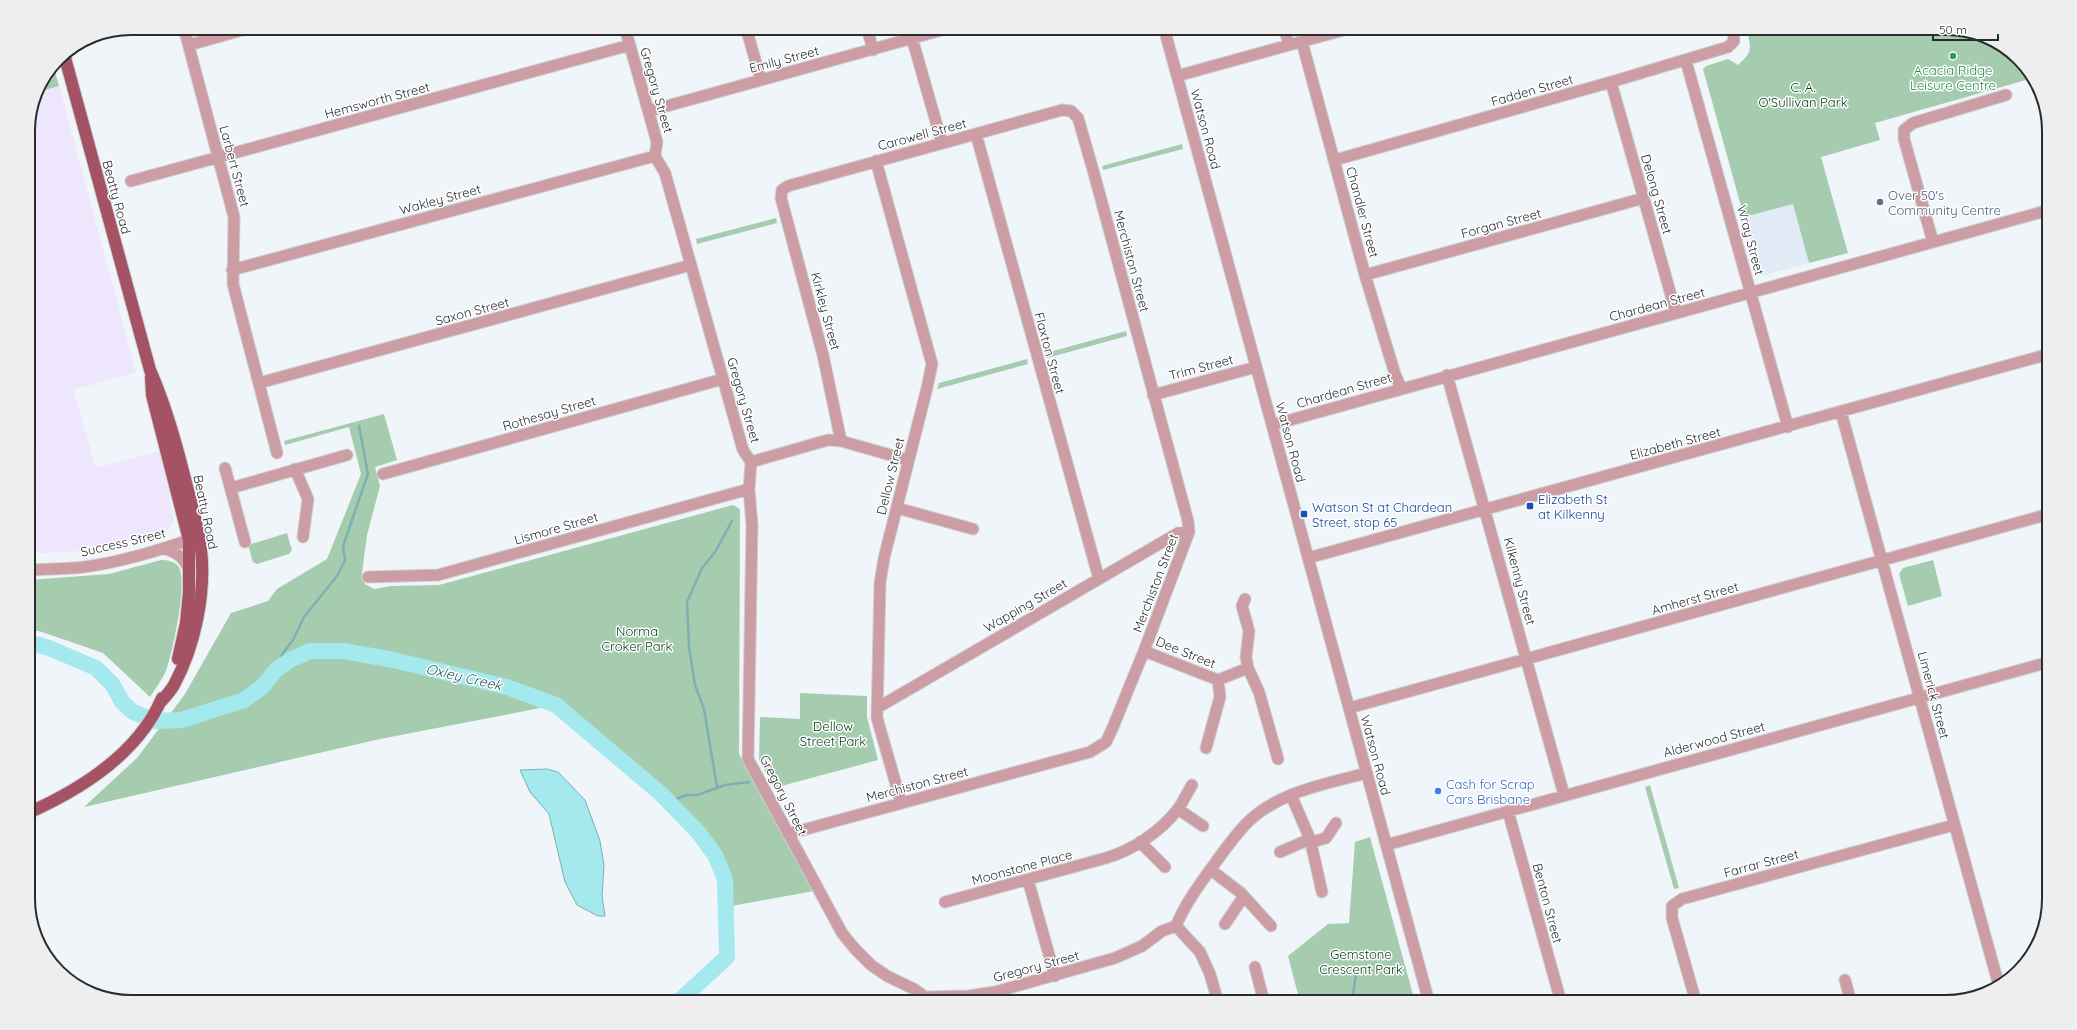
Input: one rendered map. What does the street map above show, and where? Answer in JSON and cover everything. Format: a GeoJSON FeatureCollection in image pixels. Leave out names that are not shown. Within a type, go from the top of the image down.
{"type":"FeatureCollection","features":[{"type":"Feature","properties":{"kind":"main road","name":"Beatty Road"},"geometry":{"type":"LineString","coordinates":[[35,809],[67,795],[107,767],[131,744],[146,726],[159,704],[179,656],[186,623],[194,538],[174,437],[160,391],[150,370],[66,61]]}},
{"type":"Feature","properties":{"kind":"main road","name":"Beatty Road"},"geometry":{"type":"LineString","coordinates":[[159,704],[174,686],[187,654],[196,624],[201,588],[201,550],[194,538]]}},
{"type":"Feature","properties":{"kind":"street","name":"Larbert Street"},"geometry":{"type":"LineString","coordinates":[[186,35],[234,217],[232,270],[233,284],[277,452]]}},
{"type":"Feature","properties":{"kind":"street"},"geometry":{"type":"LineString","coordinates":[[189,45],[225,35]]}},
{"type":"Feature","properties":{"kind":"street","name":"Gregory Street"},"geometry":{"type":"LineString","coordinates":[[627,35],[657,142],[655,156],[666,173],[743,450],[751,462],[749,489],[752,525],[748,759],[842,933],[871,965],[887,976],[914,989],[920,995]]}},
{"type":"Feature","properties":{"kind":"street"},"geometry":{"type":"LineString","coordinates":[[748,35],[761,80]]}},
{"type":"Feature","properties":{"kind":"street"},"geometry":{"type":"LineString","coordinates":[[869,35],[872,50]]}},
{"type":"Feature","properties":{"kind":"street","name":"Emily Street"},"geometry":{"type":"LineString","coordinates":[[649,111],[923,35]]}},
{"type":"Feature","properties":{"kind":"street","name":"Watson Road"},"geometry":{"type":"LineString","coordinates":[[1166,35],[1427,995]]}},
{"type":"Feature","properties":{"kind":"street"},"geometry":{"type":"LineString","coordinates":[[1286,35],[1289,45]]}},
{"type":"Feature","properties":{"kind":"street"},"geometry":{"type":"LineString","coordinates":[[1177,76],[1326,35]]}},
{"type":"Feature","properties":{"kind":"street","name":"Fadden Street"},"geometry":{"type":"LineString","coordinates":[[1335,160],[1686,61],[1728,47],[1734,41],[1734,35]]}},
{"type":"Feature","properties":{"kind":"street"},"geometry":{"type":"LineString","coordinates":[[912,38],[942,144]]}},
{"type":"Feature","properties":{"kind":"street","name":"Chandler Street"},"geometry":{"type":"LineString","coordinates":[[1302,42],[1365,275],[1395,374],[1401,388]]}},
{"type":"Feature","properties":{"kind":"street","name":"Hemsworth Street"},"geometry":{"type":"LineString","coordinates":[[131,181],[630,45]]}},
{"type":"Feature","properties":{"kind":"street","name":"Wray Street"},"geometry":{"type":"LineString","coordinates":[[1686,61],[1788,427]]}},
{"type":"Feature","properties":{"kind":"street","name":"Delong Street"},"geometry":{"type":"LineString","coordinates":[[1611,82],[1676,313]]}},
{"type":"Feature","properties":{"kind":"street"},"geometry":{"type":"LineString","coordinates":[[1933,242],[1904,140],[1904,130],[1913,123],[2006,96]]}},
{"type":"Feature","properties":{"kind":"street","name":"Carowell Street"},"geometry":{"type":"LineString","coordinates":[[782,190],[788,186],[1062,110],[1071,111]]}},
{"type":"Feature","properties":{"kind":"street","name":"Merchiston Street"},"geometry":{"type":"LineString","coordinates":[[788,834],[900,802],[1090,752],[1106,742],[1144,651],[1189,532],[1188,521],[1078,118],[1071,111]]}},
{"type":"Feature","properties":{"kind":"street","name":"Flaxton Street"},"geometry":{"type":"LineString","coordinates":[[976,134],[1098,579]]}},
{"type":"Feature","properties":{"kind":"street","name":"Wakley Street"},"geometry":{"type":"LineString","coordinates":[[232,270],[655,156]]}},
{"type":"Feature","properties":{"kind":"street","name":"Dellow Street"},"geometry":{"type":"LineString","coordinates":[[876,162],[932,364],[928,388],[908,460],[884,558],[880,583],[877,718],[900,802]]}},
{"type":"Feature","properties":{"kind":"street","name":"Kirkley Street"},"geometry":{"type":"LineString","coordinates":[[782,190],[781,198],[823,355],[841,440]]}},
{"type":"Feature","properties":{"kind":"street","name":"Forgan Street"},"geometry":{"type":"LineString","coordinates":[[1365,275],[1644,198]]}},
{"type":"Feature","properties":{"kind":"street","name":"Chardean Street"},"geometry":{"type":"LineString","coordinates":[[1272,425],[1447,375],[2042,212]]}},
{"type":"Feature","properties":{"kind":"street","name":"Saxon Street"},"geometry":{"type":"LineString","coordinates":[[259,383],[691,265]]}},
{"type":"Feature","properties":{"kind":"street","name":"Elizabeth Street"},"geometry":{"type":"LineString","coordinates":[[1308,558],[2042,356]]}},
{"type":"Feature","properties":{"kind":"street","name":"Trim Street"},"geometry":{"type":"LineString","coordinates":[[1153,395],[1256,367]]}},
{"type":"Feature","properties":{"kind":"street","name":"Kilkenny Street"},"geometry":{"type":"LineString","coordinates":[[1447,375],[1564,795]]}},
{"type":"Feature","properties":{"kind":"street","name":"Rothesay Street"},"geometry":{"type":"LineString","coordinates":[[383,474],[723,379]]}},
{"type":"Feature","properties":{"kind":"street","name":"Limerick Street"},"geometry":{"type":"LineString","coordinates":[[1841,412],[1997,980]]}},
{"type":"Feature","properties":{"kind":"street"},"geometry":{"type":"LineString","coordinates":[[751,462],[828,440],[841,440],[908,460]]}},
{"type":"Feature","properties":{"kind":"street"},"geometry":{"type":"LineString","coordinates":[[231,488],[347,455]]}},
{"type":"Feature","properties":{"kind":"street"},"geometry":{"type":"LineString","coordinates":[[225,468],[245,542]]}},
{"type":"Feature","properties":{"kind":"street"},"geometry":{"type":"LineString","coordinates":[[295,470],[308,499],[303,537]]}},
{"type":"Feature","properties":{"kind":"street","name":"Lismore Street"},"geometry":{"type":"LineString","coordinates":[[368,577],[438,575],[749,489]]}},
{"type":"Feature","properties":{"kind":"street"},"geometry":{"type":"LineString","coordinates":[[897,508],[974,529]]}},
{"type":"Feature","properties":{"kind":"street","name":"Amherst Street"},"geometry":{"type":"LineString","coordinates":[[1349,708],[2042,516]]}},
{"type":"Feature","properties":{"kind":"street","name":"Wapping Street"},"geometry":{"type":"LineString","coordinates":[[877,708],[1178,533],[1189,532]]}},
{"type":"Feature","properties":{"kind":"street","name":"Success Street"},"geometry":{"type":"LineString","coordinates":[[35,570],[84,567],[111,562],[164,548],[194,538]]}},
{"type":"Feature","properties":{"kind":"street"},"geometry":{"type":"LineString","coordinates":[[164,548],[176,552],[185,560],[190,572]]}},
{"type":"Feature","properties":{"kind":"street"},"geometry":{"type":"LineString","coordinates":[[1245,599],[1242,606],[1249,631],[1246,657],[1248,668],[1259,692],[1278,760]]}},
{"type":"Feature","properties":{"kind":"street","name":"Dee Street"},"geometry":{"type":"LineString","coordinates":[[1144,651],[1218,680]]}},
{"type":"Feature","properties":{"kind":"street","name":"Alderwood Street"},"geometry":{"type":"LineString","coordinates":[[1386,845],[2042,664]]}},
{"type":"Feature","properties":{"kind":"street"},"geometry":{"type":"LineString","coordinates":[[1206,748],[1220,697],[1218,680],[1248,668]]}},
{"type":"Feature","properties":{"kind":"street"},"geometry":{"type":"LineString","coordinates":[[1216,995],[1210,974],[1200,952],[1176,926],[1183,909],[1246,824],[1268,806],[1291,795],[1367,773]]}},
{"type":"Feature","properties":{"kind":"street","name":"Moonstone Place"},"geometry":{"type":"LineString","coordinates":[[945,902],[1028,880],[1130,850],[1165,823],[1178,809],[1192,785]]}},
{"type":"Feature","properties":{"kind":"street"},"geometry":{"type":"LineString","coordinates":[[1291,795],[1311,841],[1322,892]]}},
{"type":"Feature","properties":{"kind":"street"},"geometry":{"type":"LineString","coordinates":[[1178,809],[1202,826]]}},
{"type":"Feature","properties":{"kind":"street","name":"Benton Street"},"geometry":{"type":"LineString","coordinates":[[1508,811],[1559,995]]}},
{"type":"Feature","properties":{"kind":"street"},"geometry":{"type":"LineString","coordinates":[[1280,852],[1311,841],[1326,838],[1336,823]]}},
{"type":"Feature","properties":{"kind":"street","name":"Farrar Street"},"geometry":{"type":"LineString","coordinates":[[1694,995],[1672,918],[1672,906],[1682,899],[1954,825]]}},
{"type":"Feature","properties":{"kind":"street"},"geometry":{"type":"LineString","coordinates":[[1140,842],[1165,867]]}},
{"type":"Feature","properties":{"kind":"street"},"geometry":{"type":"LineString","coordinates":[[1211,870],[1244,896],[1272,926]]}},
{"type":"Feature","properties":{"kind":"street"},"geometry":{"type":"LineString","coordinates":[[1028,880],[1055,976]]}},
{"type":"Feature","properties":{"kind":"street"},"geometry":{"type":"LineString","coordinates":[[1225,924],[1244,896]]}},
{"type":"Feature","properties":{"kind":"street","name":"Gregory Street"},"geometry":{"type":"LineString","coordinates":[[975,995],[995,992],[1115,958],[1142,946],[1162,931],[1176,926]]}},
{"type":"Feature","properties":{"kind":"street"},"geometry":{"type":"LineString","coordinates":[[1254,968],[1260,995]]}},
{"type":"Feature","properties":{"kind":"street"},"geometry":{"type":"LineString","coordinates":[[1845,980],[1849,995]]}},
{"type":"Feature","properties":{"kind":"shaded area"},"geometry":{"type":"Polygon","coordinates":[[[59,86],[136,372],[73,390],[96,468],[163,450],[173,520],[170,528],[165,532],[114,546],[85,551],[42,553],[35,552],[35,125],[38,106],[44,90],[59,86]]]}},
{"type":"Feature","properties":{"kind":"shaded area"},"geometry":{"type":"Polygon","coordinates":[[[1793,204],[1809,263],[1761,276],[1744,217],[1793,204]]]}},
{"type":"Feature","properties":{"kind":"green space","name":"C. A. O'Sullivan Park"},"geometry":{"type":"Polygon","coordinates":[[[1748,35],[1952,35],[1977,40],[1999,51],[2018,68],[2027,80],[1875,123],[1880,140],[1821,157],[1848,253],[1809,263],[1793,204],[1744,217],[1703,69],[1706,66],[1728,59],[1738,65],[1749,52],[1748,35]]]}},
{"type":"Feature","properties":{"kind":"green space"},"geometry":{"type":"Polygon","coordinates":[[[55,73],[59,86],[44,90],[55,73]]]}},
{"type":"Feature","properties":{"kind":"green space"},"geometry":{"type":"Polygon","coordinates":[[[1182,144],[1183,149],[1103,170],[1102,166],[1182,144]]]}},
{"type":"Feature","properties":{"kind":"green space"},"geometry":{"type":"Polygon","coordinates":[[[776,218],[777,223],[697,244],[696,239],[776,218]]]}},
{"type":"Feature","properties":{"kind":"green space"},"geometry":{"type":"Polygon","coordinates":[[[1126,331],[1127,336],[1047,358],[1046,353],[1126,331]]]}},
{"type":"Feature","properties":{"kind":"green space"},"geometry":{"type":"Polygon","coordinates":[[[1027,359],[1028,364],[937,389],[939,383],[1027,359]]]}},
{"type":"Feature","properties":{"kind":"green space","name":"Norma Croker Park"},"geometry":{"type":"Polygon","coordinates":[[[384,414],[397,460],[375,467],[380,486],[367,535],[362,573],[365,584],[374,589],[391,586],[439,585],[733,505],[740,509],[739,754],[814,891],[726,907],[725,879],[715,855],[698,832],[660,793],[556,705],[380,739],[84,807],[137,758],[185,694],[231,613],[268,601],[277,589],[327,559],[361,474],[349,427],[285,445],[284,441],[384,414]]]}},
{"type":"Feature","properties":{"kind":"green space"},"geometry":{"type":"Polygon","coordinates":[[[287,533],[292,550],[289,554],[257,564],[253,562],[248,545],[287,533]]]}},
{"type":"Feature","properties":{"kind":"green space"},"geometry":{"type":"Polygon","coordinates":[[[166,560],[178,566],[181,574],[181,600],[172,649],[166,671],[150,697],[103,653],[35,630],[35,579],[109,574],[166,560]]]}},
{"type":"Feature","properties":{"kind":"green space"},"geometry":{"type":"Polygon","coordinates":[[[1933,560],[1942,596],[1908,606],[1899,574],[1903,568],[1933,560]]]}},
{"type":"Feature","properties":{"kind":"green space","name":"Dellow Street Park"},"geometry":{"type":"Polygon","coordinates":[[[800,693],[867,696],[867,717],[878,760],[774,788],[759,760],[760,717],[800,719],[800,693]]]}},
{"type":"Feature","properties":{"kind":"green space"},"geometry":{"type":"Polygon","coordinates":[[[1650,785],[1679,888],[1674,889],[1645,787],[1650,785]]]}},
{"type":"Feature","properties":{"kind":"green space","name":"Gemstone Crescent Park"},"geometry":{"type":"Polygon","coordinates":[[[1370,837],[1413,995],[1298,995],[1288,956],[1328,924],[1349,923],[1355,842],[1370,837]]]}},
{"type":"Feature","properties":{"kind":"water"},"geometry":{"type":"Polygon","coordinates":[[[547,769],[558,772],[585,800],[600,841],[604,865],[602,896],[605,916],[598,916],[577,905],[565,882],[549,814],[530,792],[520,770],[547,769]]]}},
{"type":"Feature","properties":{"kind":"waterway"},"geometry":{"type":"LineString","coordinates":[[276,670],[283,653],[293,640],[304,617],[337,576],[345,560],[343,546],[368,474],[359,426]]}},
{"type":"Feature","properties":{"kind":"waterway"},"geometry":{"type":"LineString","coordinates":[[717,787],[704,709],[695,685],[689,647],[687,602],[702,568],[715,552],[732,521]]}},
{"type":"Feature","properties":{"kind":"waterway","name":"Oxley Creek"},"geometry":{"type":"LineString","coordinates":[[35,644],[49,648],[96,668],[113,685],[122,702],[133,712],[156,721],[181,720],[244,700],[262,687],[276,670],[290,660],[310,651],[343,651],[389,659],[507,687],[556,705],[660,793],[698,832],[715,855],[725,879],[727,957],[686,995]]}},
{"type":"Feature","properties":{"kind":"waterway"},"geometry":{"type":"LineString","coordinates":[[669,802],[686,795],[697,795],[725,785],[749,782]]}},
{"type":"Feature","properties":{"kind":"waterway"},"geometry":{"type":"LineString","coordinates":[[1353,995],[1356,974]]}},
{"type":"Feature","properties":{"kind":"place","name":"Acacia Ridge Leisure Centre"},"geometry":{"type":"Point","coordinates":[1953,56]}},
{"type":"Feature","properties":{"kind":"place","name":"Over 50's Community Centre"},"geometry":{"type":"Point","coordinates":[1880,202]}},
{"type":"Feature","properties":{"kind":"place","name":"Elizabeth St at Kilkenny"},"geometry":{"type":"Point","coordinates":[1530,506]}},
{"type":"Feature","properties":{"kind":"place","name":"Watson St at Chardean Street, stop 65"},"geometry":{"type":"Point","coordinates":[1304,514]}},
{"type":"Feature","properties":{"kind":"place","name":"Cash for Scrap Cars Brisbane"},"geometry":{"type":"Point","coordinates":[1438,791]}}]}
